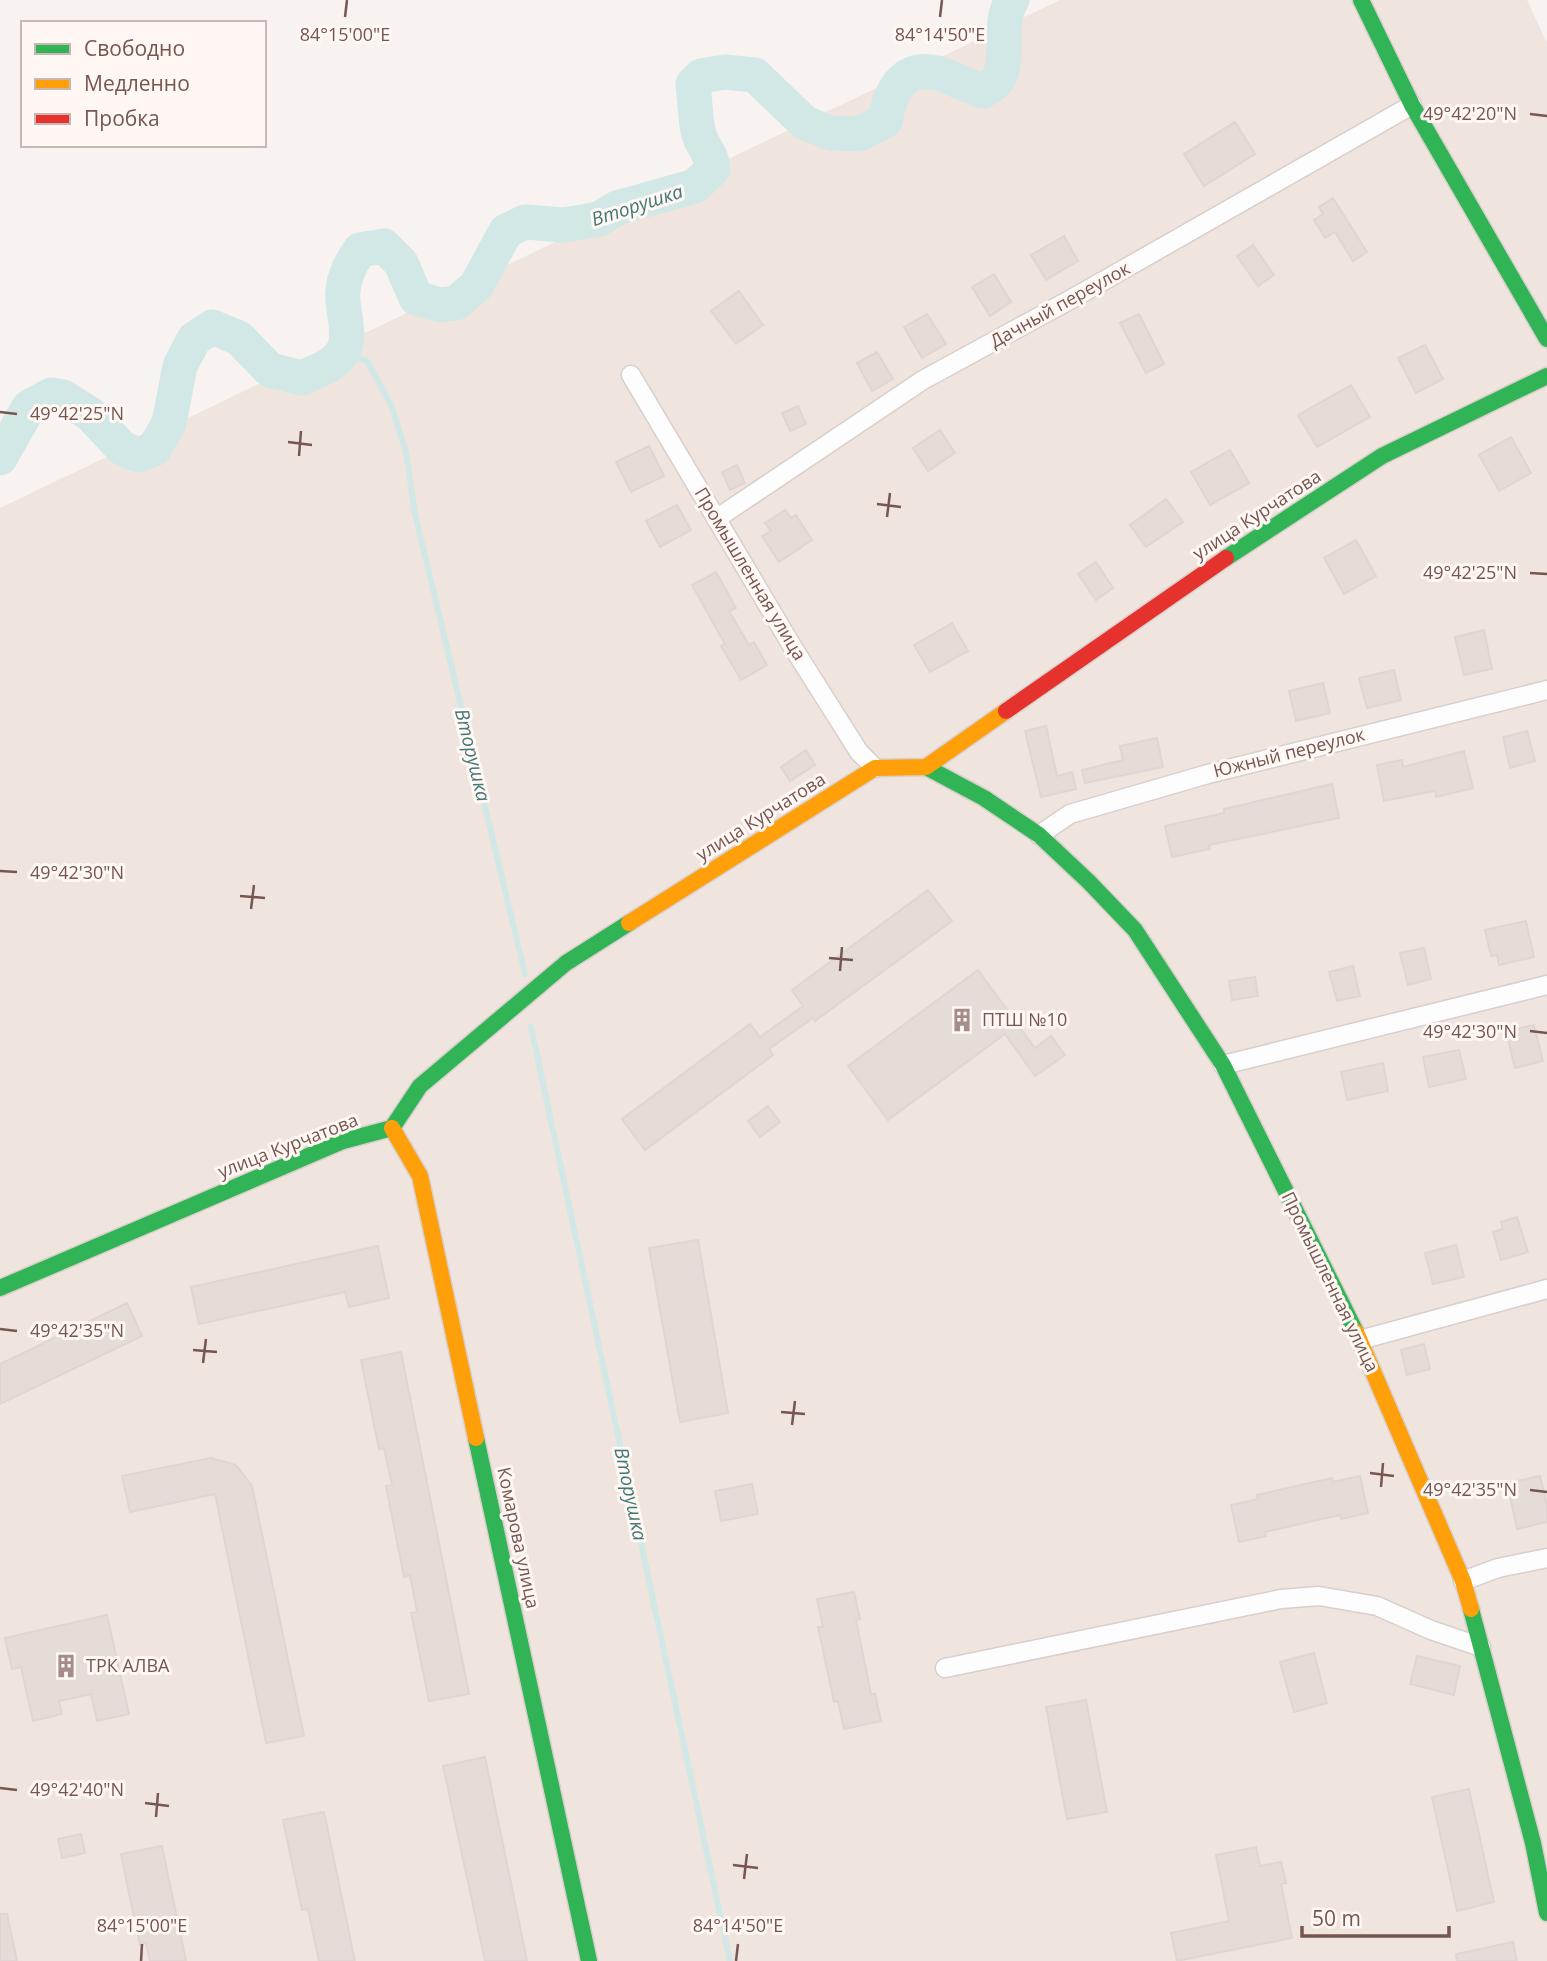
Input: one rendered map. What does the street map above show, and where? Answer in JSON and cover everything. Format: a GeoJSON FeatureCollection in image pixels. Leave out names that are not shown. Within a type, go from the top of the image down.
{"type":"FeatureCollection","features":[{"type":"Feature","properties":{"kind":"street"},"geometry":{"type":"LineString","coordinates":[[1361,0],[1412,105],[1547,339]]}},
{"type":"Feature","properties":{"kind":"street","name":"Дачный переулок"},"geometry":{"type":"LineString","coordinates":[[716,519],[923,380],[1075,297],[1412,105]]}},
{"type":"Feature","properties":{"kind":"street","name":"Промышленная улица"},"geometry":{"type":"LineString","coordinates":[[631,375],[859,752],[876,768]]}},
{"type":"Feature","properties":{"kind":"street","name":"улица Курчатова"},"geometry":{"type":"LineString","coordinates":[[926,767],[1198,576],[1382,456],[1547,376]]}},
{"type":"Feature","properties":{"kind":"street","name":"Южный переулок"},"geometry":{"type":"LineString","coordinates":[[1039,835],[1070,814],[1208,774],[1547,690]]}},
{"type":"Feature","properties":{"kind":"street"},"geometry":{"type":"LineString","coordinates":[[876,768],[926,767]]}},
{"type":"Feature","properties":{"kind":"street","name":"Промышленная улица"},"geometry":{"type":"LineString","coordinates":[[926,767],[984,797],[1039,835],[1089,882],[1135,930],[1223,1065],[1360,1340],[1463,1581],[1540,1841],[1547,1913]]}},
{"type":"Feature","properties":{"kind":"street","name":"улица Курчатова"},"geometry":{"type":"LineString","coordinates":[[0,1289],[343,1141],[392,1128],[420,1086],[566,963],[876,768]]}},
{"type":"Feature","properties":{"kind":"street"},"geometry":{"type":"LineString","coordinates":[[1223,1065],[1547,985]]}},
{"type":"Feature","properties":{"kind":"street","name":"Комарова улица"},"geometry":{"type":"LineString","coordinates":[[392,1128],[420,1176],[589,1961]]}},
{"type":"Feature","properties":{"kind":"street"},"geometry":{"type":"LineString","coordinates":[[1360,1340],[1547,1289]]}},
{"type":"Feature","properties":{"kind":"street"},"geometry":{"type":"LineString","coordinates":[[1463,1581],[1498,1569],[1547,1558]]}},
{"type":"Feature","properties":{"kind":"street"},"geometry":{"type":"LineString","coordinates":[[945,1668],[1281,1600],[1319,1596],[1377,1606],[1431,1630],[1481,1647]]}},
{"type":"Feature","properties":{"kind":"shaded area"},"geometry":{"type":"Polygon","coordinates":[[[1060,0],[1527,0],[1547,43],[1547,1961],[0,1961],[0,508],[1060,0]]]}},
{"type":"Feature","properties":{"kind":"building"},"geometry":{"type":"Polygon","coordinates":[[[1235,122],[1255,154],[1204,186],[1184,154],[1235,122]]]}},
{"type":"Feature","properties":{"kind":"building"},"geometry":{"type":"Polygon","coordinates":[[[1333,198],[1367,252],[1353,261],[1335,232],[1325,238],[1314,220],[1323,214],[1319,207],[1333,198]]]}},
{"type":"Feature","properties":{"kind":"building"},"geometry":{"type":"Polygon","coordinates":[[[1064,236],[1078,261],[1046,280],[1031,255],[1064,236]]]}},
{"type":"Feature","properties":{"kind":"building"},"geometry":{"type":"Polygon","coordinates":[[[1253,245],[1274,275],[1258,286],[1237,256],[1253,245]]]}},
{"type":"Feature","properties":{"kind":"building"},"geometry":{"type":"Polygon","coordinates":[[[994,274],[1011,302],[990,316],[972,287],[994,274]]]}},
{"type":"Feature","properties":{"kind":"building"},"geometry":{"type":"Polygon","coordinates":[[[739,291],[763,325],[736,344],[711,311],[739,291]]]}},
{"type":"Feature","properties":{"kind":"building"},"geometry":{"type":"Polygon","coordinates":[[[927,314],[946,344],[922,358],[904,327],[927,314]]]}},
{"type":"Feature","properties":{"kind":"building"},"geometry":{"type":"Polygon","coordinates":[[[1139,314],[1164,364],[1146,373],[1120,323],[1139,314]]]}},
{"type":"Feature","properties":{"kind":"building"},"geometry":{"type":"Polygon","coordinates":[[[1425,345],[1443,379],[1416,393],[1398,358],[1425,345]]]}},
{"type":"Feature","properties":{"kind":"building"},"geometry":{"type":"Polygon","coordinates":[[[877,352],[893,379],[872,391],[857,363],[877,352]]]}},
{"type":"Feature","properties":{"kind":"building"},"geometry":{"type":"Polygon","coordinates":[[[1351,385],[1370,417],[1317,447],[1298,415],[1351,385]]]}},
{"type":"Feature","properties":{"kind":"building"},"geometry":{"type":"Polygon","coordinates":[[[798,406],[806,424],[790,431],[782,413],[798,406]]]}},
{"type":"Feature","properties":{"kind":"building"},"geometry":{"type":"Polygon","coordinates":[[[940,430],[955,453],[928,471],[913,448],[940,430]]]}},
{"type":"Feature","properties":{"kind":"building"},"geometry":{"type":"Polygon","coordinates":[[[1511,437],[1531,473],[1499,491],[1479,455],[1511,437]]]}},
{"type":"Feature","properties":{"kind":"building"},"geometry":{"type":"Polygon","coordinates":[[[649,446],[664,476],[631,492],[616,462],[649,446]]]}},
{"type":"Feature","properties":{"kind":"building"},"geometry":{"type":"Polygon","coordinates":[[[1230,450],[1249,483],[1210,505],[1191,472],[1230,450]]]}},
{"type":"Feature","properties":{"kind":"building"},"geometry":{"type":"Polygon","coordinates":[[[737,465],[745,483],[730,490],[722,472],[737,465]]]}},
{"type":"Feature","properties":{"kind":"building"},"geometry":{"type":"Polygon","coordinates":[[[1166,499],[1183,522],[1146,547],[1130,525],[1166,499]]]}},
{"type":"Feature","properties":{"kind":"building"},"geometry":{"type":"Polygon","coordinates":[[[677,505],[691,530],[660,547],[646,521],[677,505]]]}},
{"type":"Feature","properties":{"kind":"building"},"geometry":{"type":"Polygon","coordinates":[[[785,510],[791,518],[796,515],[812,540],[779,562],[762,536],[771,531],[765,523],[785,510]]]}},
{"type":"Feature","properties":{"kind":"building"},"geometry":{"type":"Polygon","coordinates":[[[1356,540],[1376,576],[1344,594],[1324,558],[1356,540]]]}},
{"type":"Feature","properties":{"kind":"building"},"geometry":{"type":"Polygon","coordinates":[[[1096,562],[1113,588],[1096,600],[1078,574],[1096,562]]]}},
{"type":"Feature","properties":{"kind":"building"},"geometry":{"type":"Polygon","coordinates":[[[716,572],[736,608],[729,611],[749,645],[754,642],[767,665],[741,680],[721,646],[725,644],[692,585],[716,572]]]}},
{"type":"Feature","properties":{"kind":"building"},"geometry":{"type":"Polygon","coordinates":[[[952,623],[968,651],[930,672],[914,645],[952,623]]]}},
{"type":"Feature","properties":{"kind":"building"},"geometry":{"type":"Polygon","coordinates":[[[1484,630],[1492,669],[1464,675],[1455,637],[1484,630]]]}},
{"type":"Feature","properties":{"kind":"building"},"geometry":{"type":"Polygon","coordinates":[[[1394,670],[1401,700],[1367,708],[1359,678],[1394,670]]]}},
{"type":"Feature","properties":{"kind":"building"},"geometry":{"type":"Polygon","coordinates":[[[1323,683],[1330,713],[1296,721],[1289,691],[1323,683]]]}},
{"type":"Feature","properties":{"kind":"building"},"geometry":{"type":"Polygon","coordinates":[[[1046,726],[1057,776],[1072,772],[1076,789],[1041,797],[1025,731],[1046,726]]]}},
{"type":"Feature","properties":{"kind":"building"},"geometry":{"type":"Polygon","coordinates":[[[1527,731],[1535,761],[1510,768],[1503,737],[1527,731]]]}},
{"type":"Feature","properties":{"kind":"building"},"geometry":{"type":"Polygon","coordinates":[[[1157,738],[1163,767],[1085,783],[1082,770],[1123,760],[1120,746],[1157,738]]]}},
{"type":"Feature","properties":{"kind":"building"},"geometry":{"type":"Polygon","coordinates":[[[806,750],[815,765],[790,781],[781,767],[806,750]]]}},
{"type":"Feature","properties":{"kind":"building"},"geometry":{"type":"Polygon","coordinates":[[[1464,751],[1473,788],[1436,797],[1435,791],[1384,801],[1377,765],[1402,760],[1403,767],[1464,751]]]}},
{"type":"Feature","properties":{"kind":"building"},"geometry":{"type":"Polygon","coordinates":[[[1332,784],[1339,818],[1209,845],[1210,849],[1172,857],[1165,826],[1332,784]]]}},
{"type":"Feature","properties":{"kind":"building"},"geometry":{"type":"Polygon","coordinates":[[[928,890],[952,921],[815,1021],[813,1018],[769,1049],[773,1055],[645,1150],[622,1119],[750,1024],[760,1037],[803,1006],[792,990],[928,890]]]}},
{"type":"Feature","properties":{"kind":"building"},"geometry":{"type":"Polygon","coordinates":[[[1526,921],[1534,957],[1499,965],[1497,955],[1491,956],[1485,930],[1526,921]]]}},
{"type":"Feature","properties":{"kind":"building"},"geometry":{"type":"Polygon","coordinates":[[[1424,948],[1431,979],[1408,985],[1400,953],[1424,948]]]}},
{"type":"Feature","properties":{"kind":"building"},"geometry":{"type":"Polygon","coordinates":[[[1353,966],[1360,996],[1337,1001],[1329,972],[1353,966]]]}},
{"type":"Feature","properties":{"kind":"building"},"geometry":{"type":"Polygon","coordinates":[[[978,970],[1035,1048],[1051,1036],[1065,1055],[1035,1076],[1005,1034],[888,1120],[848,1066],[978,970]]]}},
{"type":"Feature","properties":{"kind":"building"},"geometry":{"type":"Polygon","coordinates":[[[1255,977],[1258,996],[1232,1000],[1229,981],[1255,977]]]}},
{"type":"Feature","properties":{"kind":"building"},"geometry":{"type":"Polygon","coordinates":[[[1534,1025],[1543,1061],[1515,1068],[1506,1031],[1534,1025]]]}},
{"type":"Feature","properties":{"kind":"building"},"geometry":{"type":"Polygon","coordinates":[[[1459,1050],[1466,1079],[1429,1087],[1423,1057],[1459,1050]]]}},
{"type":"Feature","properties":{"kind":"building"},"geometry":{"type":"Polygon","coordinates":[[[1383,1063],[1388,1091],[1347,1100],[1341,1072],[1383,1063]]]}},
{"type":"Feature","properties":{"kind":"building"},"geometry":{"type":"Polygon","coordinates":[[[768,1106],[780,1122],[760,1137],[748,1121],[768,1106]]]}},
{"type":"Feature","properties":{"kind":"building"},"geometry":{"type":"Polygon","coordinates":[[[1517,1217],[1528,1252],[1501,1260],[1493,1232],[1503,1229],[1501,1222],[1517,1217]]]}},
{"type":"Feature","properties":{"kind":"building"},"geometry":{"type":"Polygon","coordinates":[[[698,1240],[728,1413],[680,1422],[649,1248],[698,1240]]]}},
{"type":"Feature","properties":{"kind":"building"},"geometry":{"type":"Polygon","coordinates":[[[1456,1245],[1464,1277],[1433,1284],[1425,1253],[1456,1245]]]}},
{"type":"Feature","properties":{"kind":"building"},"geometry":{"type":"Polygon","coordinates":[[[378,1246],[389,1298],[349,1307],[345,1292],[199,1324],[191,1287],[378,1246]]]}},
{"type":"Feature","properties":{"kind":"building"},"geometry":{"type":"Polygon","coordinates":[[[127,1303],[142,1336],[0,1404],[0,1364],[127,1303]]]}},
{"type":"Feature","properties":{"kind":"building"},"geometry":{"type":"Polygon","coordinates":[[[1424,1344],[1430,1369],[1407,1375],[1401,1350],[1424,1344]]]}},
{"type":"Feature","properties":{"kind":"building"},"geometry":{"type":"Polygon","coordinates":[[[401,1352],[469,1694],[429,1701],[411,1613],[417,1612],[410,1575],[404,1577],[386,1486],[392,1485],[384,1448],[379,1449],[361,1360],[401,1352]]]}},
{"type":"Feature","properties":{"kind":"building"},"geometry":{"type":"Polygon","coordinates":[[[211,1458],[236,1465],[252,1486],[304,1736],[266,1743],[215,1494],[130,1512],[122,1476],[211,1458]]]}},
{"type":"Feature","properties":{"kind":"building"},"geometry":{"type":"Polygon","coordinates":[[[1360,1476],[1368,1513],[1341,1519],[1340,1515],[1265,1532],[1266,1536],[1239,1542],[1231,1505],[1258,1499],[1257,1495],[1332,1478],[1333,1482],[1360,1476]]]}},
{"type":"Feature","properties":{"kind":"building"},"geometry":{"type":"Polygon","coordinates":[[[1540,1476],[1547,1505],[1547,1522],[1517,1529],[1507,1483],[1540,1476]]]}},
{"type":"Feature","properties":{"kind":"building"},"geometry":{"type":"Polygon","coordinates":[[[752,1484],[758,1514],[721,1521],[715,1491],[752,1484]]]}},
{"type":"Feature","properties":{"kind":"building"},"geometry":{"type":"Polygon","coordinates":[[[854,1592],[860,1619],[856,1620],[871,1694],[875,1694],[881,1721],[844,1729],[838,1701],[834,1702],[818,1627],[823,1627],[817,1599],[854,1592]]]}},
{"type":"Feature","properties":{"kind":"building","name":"ТРК АЛВА"},"geometry":{"type":"Polygon","coordinates":[[[107,1615],[129,1714],[97,1721],[91,1694],[59,1701],[62,1714],[33,1721],[21,1667],[12,1669],[5,1638],[107,1615]]]}},
{"type":"Feature","properties":{"kind":"building"},"geometry":{"type":"Polygon","coordinates":[[[1314,1653],[1327,1703],[1294,1712],[1280,1662],[1314,1653]]]}},
{"type":"Feature","properties":{"kind":"building"},"geometry":{"type":"Polygon","coordinates":[[[1417,1656],[1460,1666],[1454,1695],[1410,1684],[1417,1656]]]}},
{"type":"Feature","properties":{"kind":"building"},"geometry":{"type":"Polygon","coordinates":[[[1086,1700],[1107,1812],[1067,1819],[1046,1707],[1086,1700]]]}},
{"type":"Feature","properties":{"kind":"building"},"geometry":{"type":"Polygon","coordinates":[[[485,1757],[527,1961],[485,1961],[443,1766],[485,1757]]]}},
{"type":"Feature","properties":{"kind":"building"},"geometry":{"type":"Polygon","coordinates":[[[1469,1789],[1494,1902],[1457,1911],[1432,1797],[1469,1789]]]}},
{"type":"Feature","properties":{"kind":"building"},"geometry":{"type":"Polygon","coordinates":[[[324,1812],[355,1961],[319,1961],[308,1909],[302,1910],[283,1820],[324,1812]]]}},
{"type":"Feature","properties":{"kind":"building"},"geometry":{"type":"Polygon","coordinates":[[[81,1834],[85,1853],[62,1858],[58,1839],[81,1834]]]}},
{"type":"Feature","properties":{"kind":"building"},"geometry":{"type":"Polygon","coordinates":[[[162,1846],[186,1961],[150,1961],[146,1943],[140,1944],[131,1903],[121,1854],[162,1846]]]}},
{"type":"Feature","properties":{"kind":"building"},"geometry":{"type":"Polygon","coordinates":[[[1256,1847],[1260,1866],[1281,1862],[1286,1883],[1281,1884],[1292,1938],[1177,1961],[1171,1933],[1229,1921],[1216,1855],[1256,1847]]]}},
{"type":"Feature","properties":{"kind":"building"},"geometry":{"type":"Polygon","coordinates":[[[0,1914],[7,1914],[17,1961],[0,1961],[0,1914]]]}},
{"type":"Feature","properties":{"kind":"building"},"geometry":{"type":"Polygon","coordinates":[[[1513,1942],[1517,1961],[1457,1961],[1456,1954],[1513,1942]]]}},
{"type":"Feature","properties":{"kind":"waterway","name":"Вторушка"},"geometry":{"type":"LineString","coordinates":[[0,458],[29,407],[51,395],[63,397],[90,414],[122,448],[138,455],[154,449],[169,423],[180,366],[194,339],[212,327],[239,338],[270,370],[302,378],[325,368],[340,356],[345,345],[347,333],[343,287],[349,268],[360,250],[384,246],[401,263],[416,298],[440,305],[456,303],[476,286],[506,231],[525,222],[564,225],[599,219],[617,208],[695,186],[713,169],[696,120],[693,84],[701,76],[725,72],[755,75],[805,123],[831,133],[859,134],[885,121],[894,91],[906,77],[915,73],[937,73],[983,91],[996,82],[1001,73],[1005,21],[1012,0]]}},
{"type":"Feature","properties":{"kind":"waterway","name":"Вторушка"},"geometry":{"type":"LineString","coordinates":[[343,352],[367,361],[391,405],[406,452],[415,514],[525,974]]}},
{"type":"Feature","properties":{"kind":"waterway","name":"Вторушка"},"geometry":{"type":"LineString","coordinates":[[531,1027],[730,1961]]}},
{"type":"Feature","properties":{"kind":"traffic: fast"},"geometry":{"type":"LineString","coordinates":[[1361,0],[1412,105],[1547,339]]}},
{"type":"Feature","properties":{"kind":"traffic: fast"},"geometry":{"type":"LineString","coordinates":[[1226,558],[1382,456],[1547,376]]}},
{"type":"Feature","properties":{"kind":"traffic: fast"},"geometry":{"type":"LineString","coordinates":[[926,767],[984,798],[1039,835],[1135,930],[1223,1065],[1356,1332]]}},
{"type":"Feature","properties":{"kind":"traffic: fast"},"geometry":{"type":"LineString","coordinates":[[0,1288],[343,1141],[392,1128],[420,1086],[566,963],[629,923]]}},
{"type":"Feature","properties":{"kind":"traffic: fast"},"geometry":{"type":"LineString","coordinates":[[476,1438],[589,1961]]}},
{"type":"Feature","properties":{"kind":"traffic: fast"},"geometry":{"type":"LineString","coordinates":[[1471,1609],[1533,1843],[1547,1913]]}},
{"type":"Feature","properties":{"kind":"traffic: slow"},"geometry":{"type":"LineString","coordinates":[[629,923],[875,768],[926,767],[1006,711]]}},
{"type":"Feature","properties":{"kind":"traffic: slow"},"geometry":{"type":"LineString","coordinates":[[392,1128],[420,1176],[476,1438]]}},
{"type":"Feature","properties":{"kind":"traffic: slow"},"geometry":{"type":"LineString","coordinates":[[1356,1332],[1463,1581],[1471,1609]]}},
{"type":"Feature","properties":{"kind":"traffic: jam"},"geometry":{"type":"LineString","coordinates":[[1006,711],[1226,558]]}},
{"type":"Feature","properties":{"kind":"place","name":"ПТШ №10"},"geometry":{"type":"Point","coordinates":[962,1020]}},
{"type":"Feature","properties":{"kind":"place","name":"ТРК АЛВА"},"geometry":{"type":"Point","coordinates":[66,1666]}}]}
